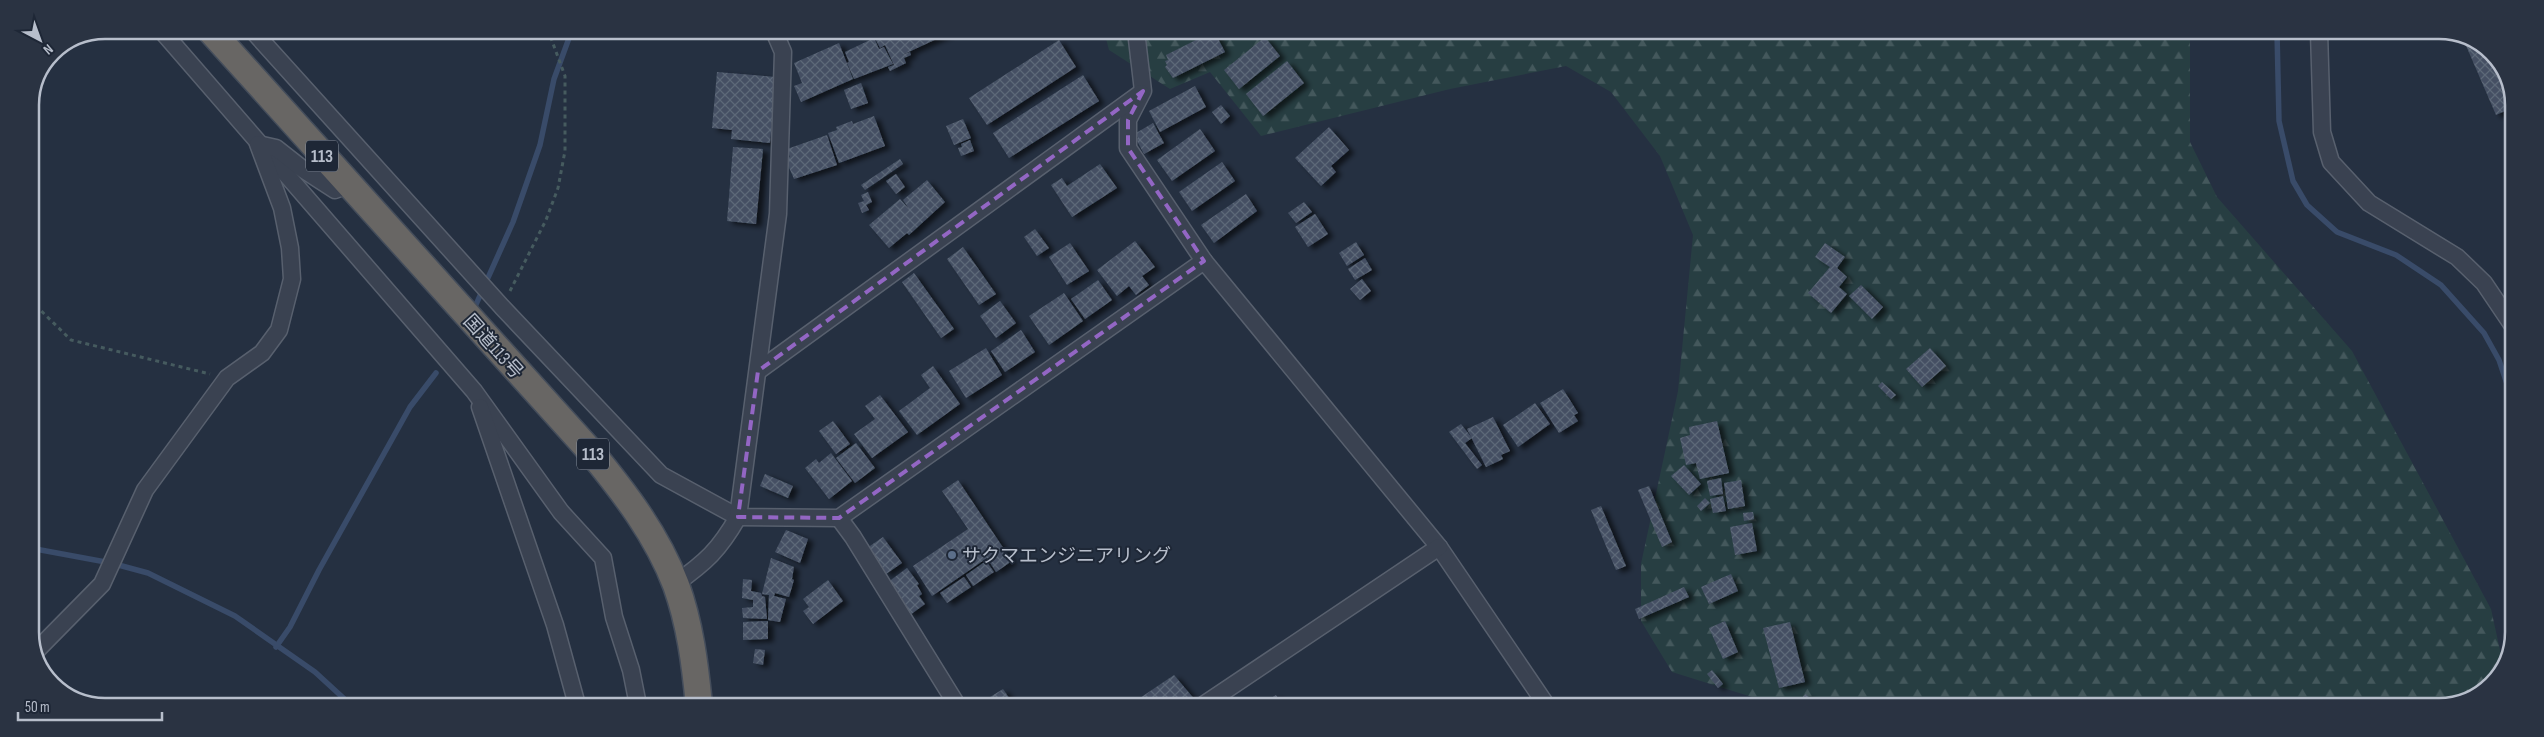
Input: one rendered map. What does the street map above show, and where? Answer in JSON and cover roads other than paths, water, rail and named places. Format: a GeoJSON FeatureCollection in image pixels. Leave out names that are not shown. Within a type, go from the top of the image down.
{"type":"FeatureCollection","features":[{"type":"Feature","properties":{"kind":"highway","name":"国道113号"},"geometry":{"type":"LineString","coordinates":[[218,39],[602,465],[636,509],[675,584],[695,660],[698,698]]}},
{"type":"Feature","properties":{"kind":"street"},"geometry":{"type":"LineString","coordinates":[[169,39],[474,391],[561,512],[603,558],[614,617],[631,670],[637,698]]}},
{"type":"Feature","properties":{"kind":"street"},"geometry":{"type":"LineString","coordinates":[[260,39],[497,302],[661,476],[738,518],[839,518],[1204,261]]}},
{"type":"Feature","properties":{"kind":"street"},"geometry":{"type":"LineString","coordinates":[[675,584],[706,562],[723,543],[738,518],[778,214],[783,52],[777,39]]}},
{"type":"Feature","properties":{"kind":"street"},"geometry":{"type":"LineString","coordinates":[[1137,39],[1143,91],[1128,120],[1128,148],[1204,261],[1439,546],[1542,698]]}},
{"type":"Feature","properties":{"kind":"street"},"geometry":{"type":"LineString","coordinates":[[2319,39],[2322,132],[2331,162],[2369,203],[2457,257],[2484,283],[2505,314]]}},
{"type":"Feature","properties":{"kind":"street"},"geometry":{"type":"LineString","coordinates":[[758,370],[1143,91]]}},
{"type":"Feature","properties":{"kind":"street"},"geometry":{"type":"LineString","coordinates":[[258,144],[276,148],[304,170],[335,190],[348,185]]}},
{"type":"Feature","properties":{"kind":"street"},"geometry":{"type":"LineString","coordinates":[[40,647],[102,584],[145,490],[227,378],[262,353],[279,330],[292,279],[290,248],[282,208],[258,144]]}},
{"type":"Feature","properties":{"kind":"street"},"geometry":{"type":"LineString","coordinates":[[474,391],[555,625],[575,698]]}},
{"type":"Feature","properties":{"kind":"street"},"geometry":{"type":"LineString","coordinates":[[839,518],[853,537],[952,698]]}},
{"type":"Feature","properties":{"kind":"street"},"geometry":{"type":"LineString","coordinates":[[1214,698],[1439,546]]}},
{"type":"Feature","properties":{"kind":"waterway"},"geometry":{"type":"LineString","coordinates":[[474,309],[513,222],[540,145],[554,79],[569,39]]}},
{"type":"Feature","properties":{"kind":"waterway"},"geometry":{"type":"LineString","coordinates":[[2277,39],[2279,121],[2293,181],[2307,205],[2337,232],[2396,255],[2441,285],[2484,333],[2499,360],[2505,378]]}},
{"type":"Feature","properties":{"kind":"waterway"},"geometry":{"type":"LineString","coordinates":[[276,647],[290,627],[319,570],[410,407],[436,373]]}},
{"type":"Feature","properties":{"kind":"waterway"},"geometry":{"type":"LineString","coordinates":[[39,550],[111,563],[148,573],[235,616],[315,672],[343,698]]}},
{"type":"Feature","properties":{"kind":"place","name":"サクマエンジニアリング"},"geometry":{"type":"Point","coordinates":[952,555]}}]}
